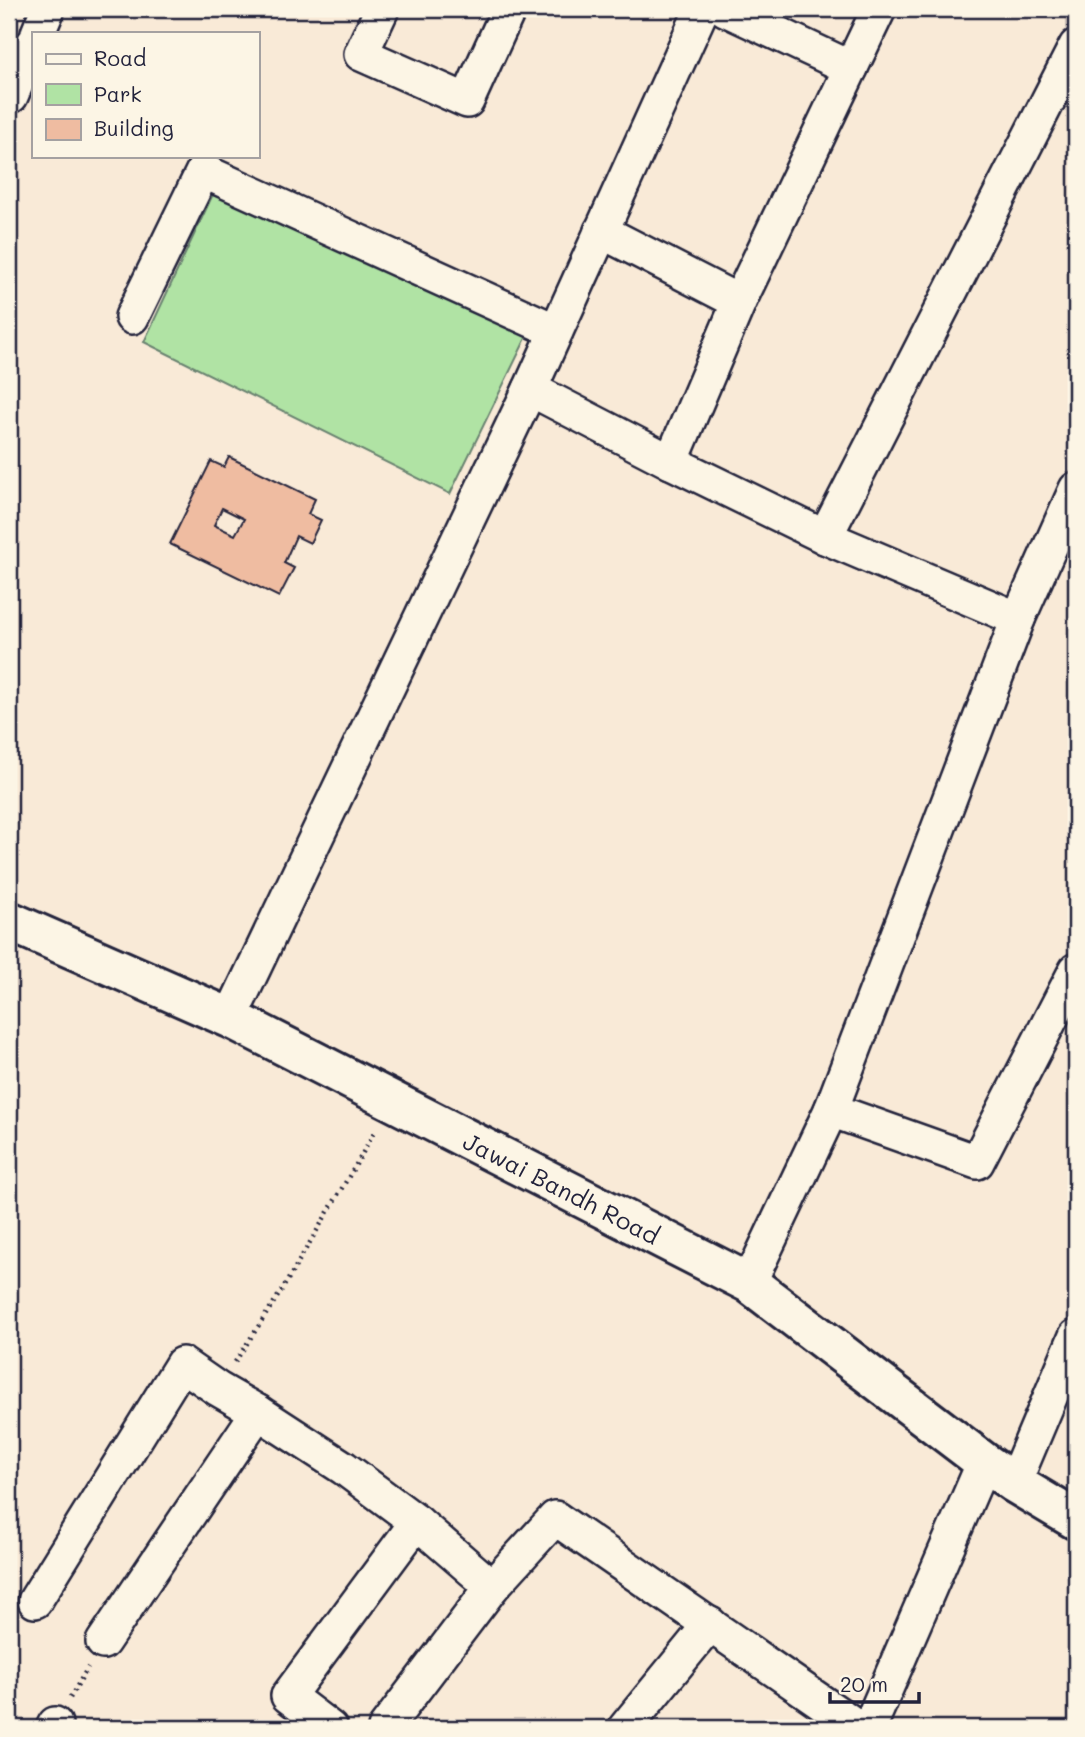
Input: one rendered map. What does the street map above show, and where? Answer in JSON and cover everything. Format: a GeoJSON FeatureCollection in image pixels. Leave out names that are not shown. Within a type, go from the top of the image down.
{"type":"FeatureCollection","features":[{"type":"Feature","properties":{"kind":"street"},"geometry":{"type":"LineString","coordinates":[[38,32],[48,9]]}},
{"type":"Feature","properties":{"kind":"street"},"geometry":{"type":"LineString","coordinates":[[382,9],[360,54],[467,101],[509,9]]}},
{"type":"Feature","properties":{"kind":"street"},"geometry":{"type":"LineString","coordinates":[[230,1018],[530,389],[702,9]]}},
{"type":"Feature","properties":{"kind":"street"},"geometry":{"type":"LineString","coordinates":[[726,9],[851,68]]}},
{"type":"Feature","properties":{"kind":"street"},"geometry":{"type":"LineString","coordinates":[[671,462],[739,302],[879,9]]}},
{"type":"Feature","properties":{"kind":"street"},"geometry":{"type":"LineString","coordinates":[[11,96],[32,46]]}},
{"type":"Feature","properties":{"kind":"street"},"geometry":{"type":"LineString","coordinates":[[825,537],[1076,46]]}},
{"type":"Feature","properties":{"kind":"street"},"geometry":{"type":"LineString","coordinates":[[132,317],[203,171],[556,331]]}},
{"type":"Feature","properties":{"kind":"street"},"geometry":{"type":"LineString","coordinates":[[601,231],[739,302]]}},
{"type":"Feature","properties":{"kind":"street"},"geometry":{"type":"LineString","coordinates":[[530,389],[825,537],[1018,619]]}},
{"type":"Feature","properties":{"kind":"street"},"geometry":{"type":"LineString","coordinates":[[749,1283],[831,1110],[1018,619],[1076,489]]}},
{"type":"Feature","properties":{"kind":"street","name":"Jawai Bandh Road"},"geometry":{"type":"LineString","coordinates":[[9,921],[230,1018],[749,1283],[999,1472],[1076,1520]]}},
{"type":"Feature","properties":{"kind":"street"},"geometry":{"type":"LineString","coordinates":[[831,1110],[977,1162],[1076,970]]}},
{"type":"Feature","properties":{"kind":"street"},"geometry":{"type":"LineString","coordinates":[[869,1728],[999,1472],[1073,1352]]}},
{"type":"Feature","properties":{"kind":"street"},"geometry":{"type":"LineString","coordinates":[[35,1601],[182,1364],[344,1468],[417,1522],[492,1587]]}},
{"type":"Feature","properties":{"kind":"street"},"geometry":{"type":"LineString","coordinates":[[103,1642],[258,1412]]}},
{"type":"Feature","properties":{"kind":"street"},"geometry":{"type":"LineString","coordinates":[[385,1728],[492,1587],[555,1518],[859,1728]]}},
{"type":"Feature","properties":{"kind":"street"},"geometry":{"type":"LineString","coordinates":[[330,1728],[288,1696],[417,1522]]}},
{"type":"Feature","properties":{"kind":"street"},"geometry":{"type":"LineString","coordinates":[[625,1728],[710,1624]]}},
{"type":"Feature","properties":{"kind":"path"},"geometry":{"type":"LineString","coordinates":[[218,1389],[280,1293],[362,1156],[390,1099]]}},
{"type":"Feature","properties":{"kind":"path"},"geometry":{"type":"LineString","coordinates":[[54,1726],[103,1642]]}},
{"type":"Feature","properties":{"kind":"green space"},"geometry":{"type":"Polygon","coordinates":[[[214,192],[529,332],[450,494],[144,342],[214,192]]]}},
{"type":"Feature","properties":{"kind":"building"},"geometry":{"type":"Polygon","coordinates":[[[229,457],[315,499],[308,514],[321,520],[310,543],[296,536],[284,563],[294,568],[279,597],[170,544],[211,461],[224,467],[229,457]],[[222,508],[214,525],[235,535],[244,519],[222,508]]]}}]}
